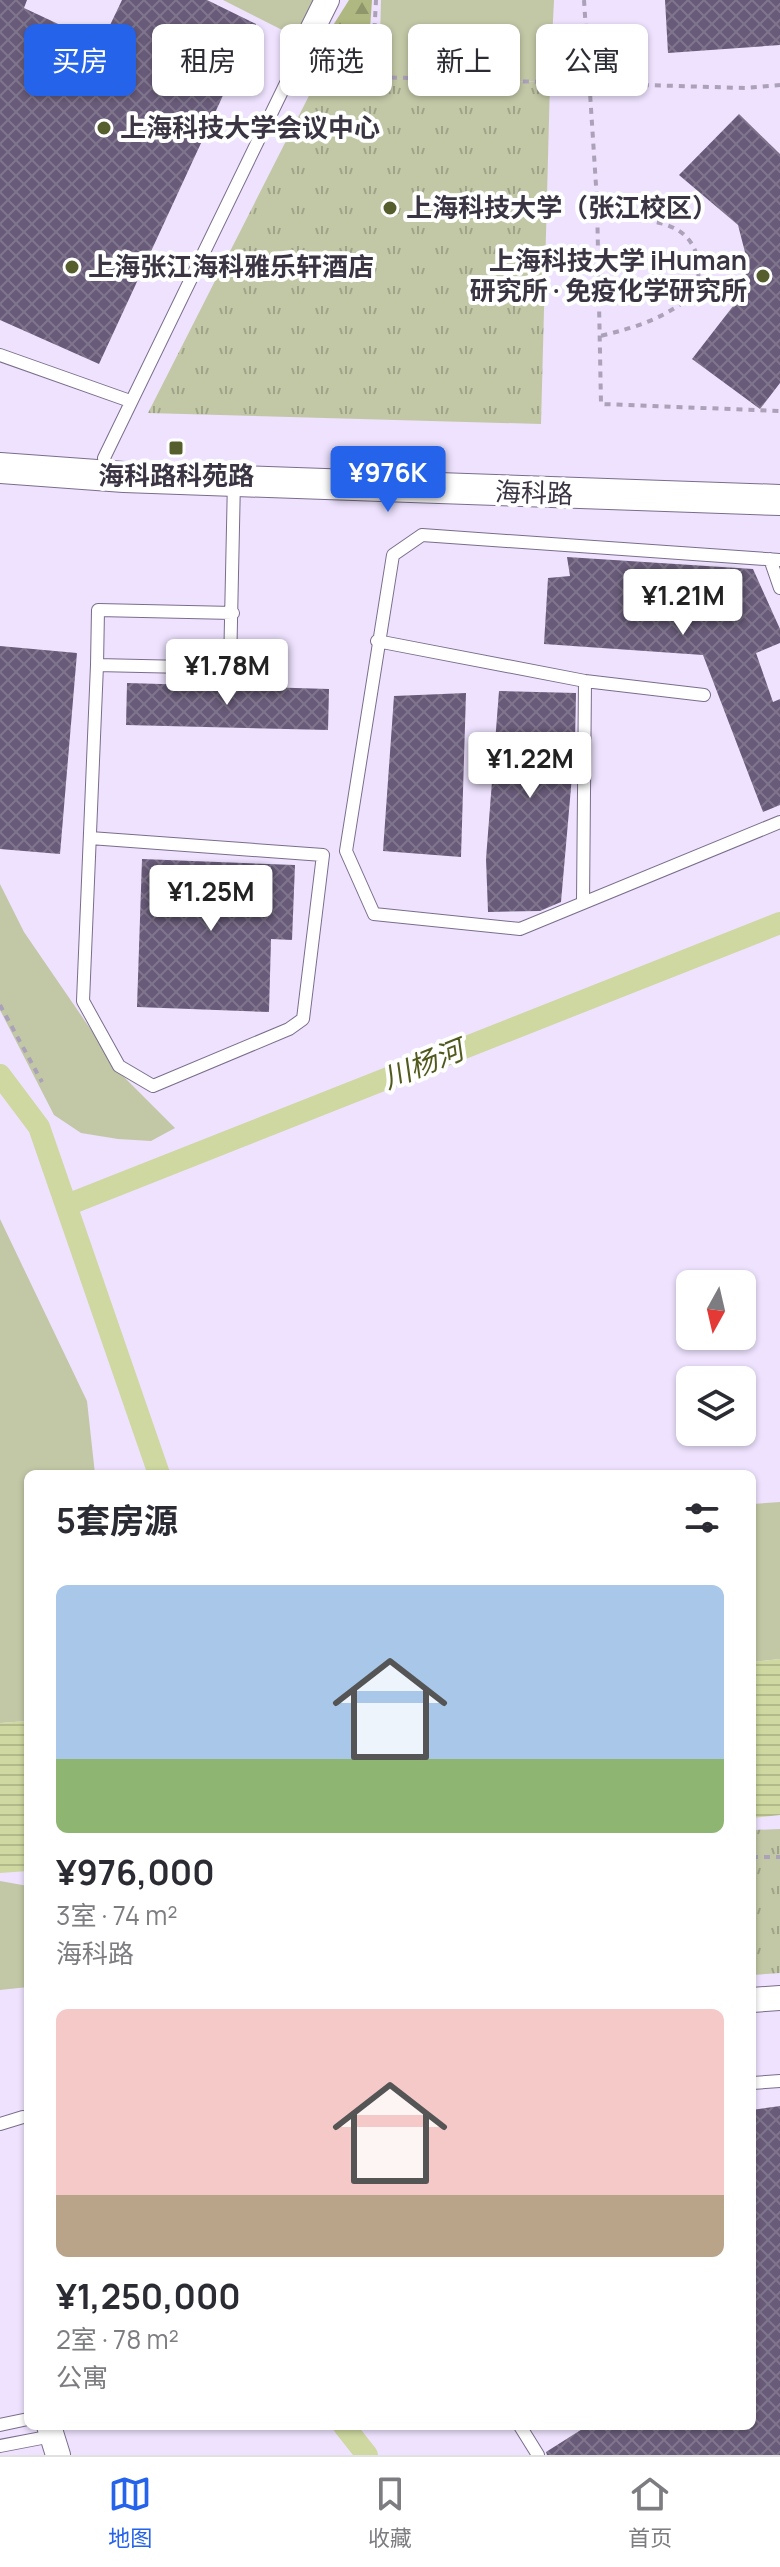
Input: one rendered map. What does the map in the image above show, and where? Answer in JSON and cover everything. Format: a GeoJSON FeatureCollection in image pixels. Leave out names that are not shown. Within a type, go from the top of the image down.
{"type":"FeatureCollection","features":[{"type":"Feature","properties":{"kind":"street"},"geometry":{"type":"LineString","coordinates":[[315,24],[327,0]]}},
{"type":"Feature","properties":{"kind":"street","name":"海科路"},"geometry":{"type":"LineString","coordinates":[[0,450],[104,458],[780,482]]}},
{"type":"Feature","properties":{"kind":"street","name":"海科路"},"geometry":{"type":"LineString","coordinates":[[0,468],[780,500]]}},
{"type":"Feature","properties":{"kind":"street"},"geometry":{"type":"LineString","coordinates":[[756,2000],[780,1998]]}},
{"type":"Feature","properties":{"kind":"lane"},"geometry":{"type":"LineString","coordinates":[[104,458],[280,92]]}},
{"type":"Feature","properties":{"kind":"lane"},"geometry":{"type":"LineString","coordinates":[[0,355],[130,401]]}},
{"type":"Feature","properties":{"kind":"lane"},"geometry":{"type":"LineString","coordinates":[[97,665],[230,668],[234,480]]}},
{"type":"Feature","properties":{"kind":"lane"},"geometry":{"type":"LineString","coordinates":[[780,588],[775,559],[422,535],[393,555],[346,851],[374,914],[520,929],[780,822]]}},
{"type":"Feature","properties":{"kind":"lane"},"geometry":{"type":"LineString","coordinates":[[90,838],[323,855],[303,1019],[289,1029],[153,1086],[119,1066],[83,1001],[98,610],[233,613]]}},
{"type":"Feature","properties":{"kind":"lane"},"geometry":{"type":"LineString","coordinates":[[377,641],[585,681],[704,695]]}},
{"type":"Feature","properties":{"kind":"lane"},"geometry":{"type":"LineString","coordinates":[[583,903],[585,681]]}},
{"type":"Feature","properties":{"kind":"lane"},"geometry":{"type":"LineString","coordinates":[[756,2083],[780,2081]]}},
{"type":"Feature","properties":{"kind":"lane"},"geometry":{"type":"LineString","coordinates":[[0,2124],[23,2117]]}},
{"type":"Feature","properties":{"kind":"lane"},"geometry":{"type":"LineString","coordinates":[[0,2425],[24,2420]]}},
{"type":"Feature","properties":{"kind":"lane"},"geometry":{"type":"LineString","coordinates":[[522,2430],[538,2455]]}},
{"type":"Feature","properties":{"kind":"lane"},"geometry":{"type":"LineString","coordinates":[[0,2446],[53,2439]]}},
{"type":"Feature","properties":{"kind":"path"},"geometry":{"type":"LineString","coordinates":[[375,24],[376,0]]}},
{"type":"Feature","properties":{"kind":"path"},"geometry":{"type":"LineString","coordinates":[[584,0],[585,24]]}},
{"type":"Feature","properties":{"kind":"path"},"geometry":{"type":"LineString","coordinates":[[392,78],[536,82]]}},
{"type":"Feature","properties":{"kind":"path"},"geometry":{"type":"LineString","coordinates":[[648,86],[745,88],[780,85]]}},
{"type":"Feature","properties":{"kind":"path"},"geometry":{"type":"LineString","coordinates":[[589,96],[597,218],[601,404],[780,411]]}},
{"type":"Feature","properties":{"kind":"path"},"geometry":{"type":"LineString","coordinates":[[597,218],[656,222],[683,231],[696,253],[698,290],[676,311],[637,328],[600,336]]}},
{"type":"Feature","properties":{"kind":"path"},"geometry":{"type":"LineString","coordinates":[[0,1005],[42,1082]]}},
{"type":"Feature","properties":{"kind":"path"},"geometry":{"type":"LineString","coordinates":[[756,1857],[780,1857]]}},
{"type":"Feature","properties":{"kind":"green space"},"geometry":{"type":"Polygon","coordinates":[[[223,0],[327,0],[315,24],[280,24],[280,29],[223,0]]]}},
{"type":"Feature","properties":{"kind":"green space"},"geometry":{"type":"Polygon","coordinates":[[[349,0],[372,0],[370,24],[334,24],[349,0]]]}},
{"type":"Feature","properties":{"kind":"green space"},"geometry":{"type":"Polygon","coordinates":[[[381,0],[554,0],[553,24],[536,24],[536,82],[520,81],[520,24],[408,24],[408,79],[392,78],[392,24],[380,24],[381,0]]]}},
{"type":"Feature","properties":{"kind":"green space"},"geometry":{"type":"Polygon","coordinates":[[[392,78],[408,78],[408,96],[520,96],[520,81],[536,82],[536,96],[550,96],[541,424],[148,413],[309,96],[392,96],[392,78]]]}},
{"type":"Feature","properties":{"kind":"green space"},"geometry":{"type":"Polygon","coordinates":[[[0,884],[24,932],[122,1075],[175,1128],[151,1141],[118,1139],[81,1133],[54,1115],[0,1010],[0,884]]]}},
{"type":"Feature","properties":{"kind":"green space"},"geometry":{"type":"Polygon","coordinates":[[[0,1219],[87,1401],[95,1470],[24,1470],[24,1721],[0,1723],[0,1219]]]}},
{"type":"Feature","properties":{"kind":"green space"},"geometry":{"type":"Polygon","coordinates":[[[780,1502],[780,1659],[756,1662],[756,1504],[780,1502]]]}},
{"type":"Feature","properties":{"kind":"green space"},"geometry":{"type":"Polygon","coordinates":[[[780,1829],[780,1973],[756,1975],[756,1830],[780,1829]]]}},
{"type":"Feature","properties":{"kind":"green space"},"geometry":{"type":"Polygon","coordinates":[[[0,1881],[24,1885],[24,1987],[0,1990],[0,1881]]]}},
{"type":"Feature","properties":{"kind":"shaded area"},"geometry":{"type":"Polygon","coordinates":[[[780,1659],[780,1815],[756,1818],[756,1662],[780,1659]]]}},
{"type":"Feature","properties":{"kind":"shaded area"},"geometry":{"type":"Polygon","coordinates":[[[24,1721],[24,1871],[0,1873],[0,1723],[24,1721]]]}},
{"type":"Feature","properties":{"kind":"building","name":"上海科技大学会议中心"},"geometry":{"type":"Polygon","coordinates":[[[0,0],[27,0],[24,8],[58,24],[24,24],[24,96],[136,96],[136,24],[111,24],[122,0],[207,0],[256,24],[152,24],[152,96],[223,96],[99,364],[0,320],[0,0]]]}},
{"type":"Feature","properties":{"kind":"building"},"geometry":{"type":"Polygon","coordinates":[[[665,0],[780,0],[780,45],[668,53],[665,0]]]}},
{"type":"Feature","properties":{"kind":"building","name":"上海科技大学 iHuman 研究所 · 免疫化学研究所"},"geometry":{"type":"Polygon","coordinates":[[[739,114],[780,154],[780,383],[760,409],[692,359],[744,292],[747,260],[738,225],[679,175],[739,114]]]}},
{"type":"Feature","properties":{"kind":"building"},"geometry":{"type":"Polygon","coordinates":[[[567,557],[753,569],[780,629],[780,643],[756,653],[773,702],[780,699],[780,805],[763,812],[703,655],[544,644],[548,578],[570,576],[567,557]]]}},
{"type":"Feature","properties":{"kind":"building"},"geometry":{"type":"Polygon","coordinates":[[[0,646],[77,653],[60,854],[0,849],[0,646]]]}},
{"type":"Feature","properties":{"kind":"building"},"geometry":{"type":"Polygon","coordinates":[[[127,683],[329,689],[328,730],[126,725],[127,683]]]}},
{"type":"Feature","properties":{"kind":"building"},"geometry":{"type":"Polygon","coordinates":[[[499,691],[576,693],[575,742],[561,902],[540,911],[488,912],[486,859],[499,691]]]}},
{"type":"Feature","properties":{"kind":"building"},"geometry":{"type":"Polygon","coordinates":[[[466,693],[461,857],[383,851],[394,696],[466,693]]]}},
{"type":"Feature","properties":{"kind":"building"},"geometry":{"type":"Polygon","coordinates":[[[142,859],[295,865],[292,940],[271,939],[269,1012],[137,1007],[142,859]]]}},
{"type":"Feature","properties":{"kind":"building"},"geometry":{"type":"Polygon","coordinates":[[[780,2106],[780,2455],[547,2455],[546,2452],[581,2430],[756,2430],[756,2109],[780,2106]]]}},
{"type":"Feature","properties":{"kind":"waterway","name":"川杨河"},"geometry":{"type":"LineString","coordinates":[[67,1205],[780,923]]}},
{"type":"Feature","properties":{"kind":"waterway"},"geometry":{"type":"LineString","coordinates":[[0,1075],[39,1127],[158,1470]]}},
{"type":"Feature","properties":{"kind":"waterway"},"geometry":{"type":"LineString","coordinates":[[347,2430],[367,2455]]}},
{"type":"Feature","properties":{"kind":"place","name":"上海科技大学会议中心"},"geometry":{"type":"Point","coordinates":[104,128]}},
{"type":"Feature","properties":{"kind":"place","name":"上海科技大学（张江校区）"},"geometry":{"type":"Point","coordinates":[390,208]}},
{"type":"Feature","properties":{"kind":"place","name":"上海张江海科雅乐轩酒店"},"geometry":{"type":"Point","coordinates":[72,267]}},
{"type":"Feature","properties":{"kind":"place","name":"上海科技大学 iHuman 研究所 · 免疫化学研究所"},"geometry":{"type":"Point","coordinates":[763,276]}},
{"type":"Feature","properties":{"kind":"place","name":"海科路科苑路"},"geometry":{"type":"Point","coordinates":[176,448]}}]}
